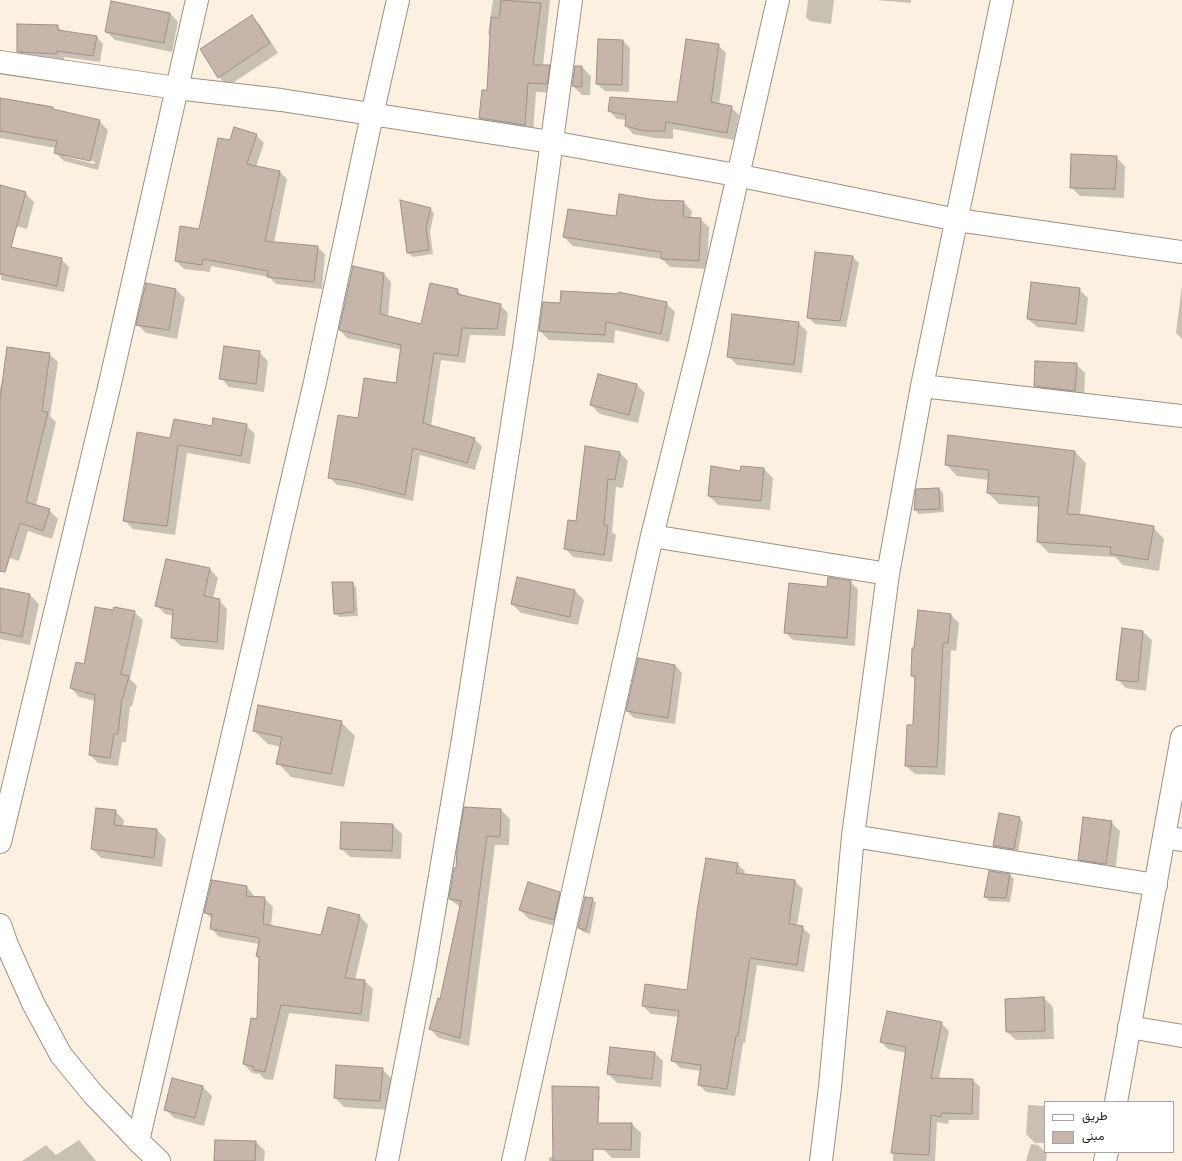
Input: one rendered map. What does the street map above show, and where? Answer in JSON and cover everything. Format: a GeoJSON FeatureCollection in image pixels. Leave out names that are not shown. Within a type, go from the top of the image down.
{"type":"FeatureCollection","features":[{"type":"Feature","properties":{"kind":"street"},"geometry":{"type":"LineString","coordinates":[[0,842],[109,387],[197,0]]}},
{"type":"Feature","properties":{"kind":"street"},"geometry":{"type":"LineString","coordinates":[[138,1141],[313,390],[398,0]]}},
{"type":"Feature","properties":{"kind":"street"},"geometry":{"type":"LineString","coordinates":[[387,1161],[424,965],[463,740],[524,348],[570,0]]}},
{"type":"Feature","properties":{"kind":"street"},"geometry":{"type":"LineString","coordinates":[[513,1161],[652,536],[699,347],[736,175],[778,0]]}},
{"type":"Feature","properties":{"kind":"street"},"geometry":{"type":"LineString","coordinates":[[821,1161],[830,1087],[853,836],[888,574],[922,386],[1002,0]]}},
{"type":"Feature","properties":{"kind":"street"},"geometry":{"type":"LineString","coordinates":[[0,62],[176,88],[281,100],[551,142],[736,175],[957,220],[1182,252]]}},
{"type":"Feature","properties":{"kind":"street"},"geometry":{"type":"LineString","coordinates":[[922,386],[1182,416]]}},
{"type":"Feature","properties":{"kind":"street"},"geometry":{"type":"LineString","coordinates":[[652,536],[888,574]]}},
{"type":"Feature","properties":{"kind":"street"},"geometry":{"type":"LineString","coordinates":[[1116,1101],[1156,885],[1173,839],[1182,737]]}},
{"type":"Feature","properties":{"kind":"street"},"geometry":{"type":"LineString","coordinates":[[853,836],[1156,885]]}},
{"type":"Feature","properties":{"kind":"street"},"geometry":{"type":"LineString","coordinates":[[0,925],[7,945],[33,1003],[61,1055],[93,1094],[159,1161]]}},
{"type":"Feature","properties":{"kind":"street"},"geometry":{"type":"LineString","coordinates":[[1130,1027],[1182,1036]]}},
{"type":"Feature","properties":{"kind":"building"},"geometry":{"type":"Polygon","coordinates":[[[501,0],[541,3],[533,65],[550,65],[547,84],[528,83],[525,125],[479,118],[482,90],[487,90],[491,17],[499,18],[501,0]]]}},
{"type":"Feature","properties":{"kind":"building"},"geometry":{"type":"Polygon","coordinates":[[[111,1],[170,13],[164,43],[105,32],[111,1]]]}},
{"type":"Feature","properties":{"kind":"building"},"geometry":{"type":"Polygon","coordinates":[[[252,15],[270,43],[218,78],[200,49],[252,15]]]}},
{"type":"Feature","properties":{"kind":"building"},"geometry":{"type":"Polygon","coordinates":[[[17,24],[58,25],[58,30],[97,36],[93,56],[57,51],[57,54],[17,52],[17,24]]]}},
{"type":"Feature","properties":{"kind":"building"},"geometry":{"type":"Polygon","coordinates":[[[598,39],[623,40],[622,85],[596,84],[598,39]]]}},
{"type":"Feature","properties":{"kind":"building"},"geometry":{"type":"Polygon","coordinates":[[[686,39],[719,44],[711,102],[732,106],[727,133],[666,122],[665,131],[645,131],[625,126],[626,115],[608,111],[610,97],[677,102],[686,39]]]}},
{"type":"Feature","properties":{"kind":"building"},"geometry":{"type":"Polygon","coordinates":[[[575,66],[582,66],[582,87],[572,86],[575,66]]]}},
{"type":"Feature","properties":{"kind":"building"},"geometry":{"type":"Polygon","coordinates":[[[0,98],[53,107],[53,109],[100,120],[90,161],[54,153],[57,141],[0,131],[0,98]]]}},
{"type":"Feature","properties":{"kind":"building"},"geometry":{"type":"Polygon","coordinates":[[[234,127],[257,134],[247,164],[280,171],[265,241],[318,246],[314,282],[267,277],[268,271],[203,259],[202,265],[175,261],[180,226],[199,229],[218,138],[230,140],[234,127]]]}},
{"type":"Feature","properties":{"kind":"building"},"geometry":{"type":"Polygon","coordinates":[[[1071,154],[1117,156],[1115,189],[1070,188],[1071,154]]]}},
{"type":"Feature","properties":{"kind":"building"},"geometry":{"type":"Polygon","coordinates":[[[0,185],[26,192],[11,247],[62,258],[57,286],[0,274],[0,185]]]}},
{"type":"Feature","properties":{"kind":"building"},"geometry":{"type":"Polygon","coordinates":[[[619,194],[656,200],[684,201],[683,217],[701,218],[699,261],[661,259],[661,252],[563,237],[568,209],[616,216],[619,194]]]}},
{"type":"Feature","properties":{"kind":"building"},"geometry":{"type":"Polygon","coordinates":[[[400,200],[431,208],[426,227],[429,250],[407,253],[400,200]]]}},
{"type":"Feature","properties":{"kind":"building"},"geometry":{"type":"Polygon","coordinates":[[[815,252],[853,256],[840,321],[807,318],[815,252]]]}},
{"type":"Feature","properties":{"kind":"building"},"geometry":{"type":"Polygon","coordinates":[[[353,266],[384,273],[380,314],[421,324],[430,283],[458,289],[457,294],[501,304],[497,329],[462,328],[458,356],[434,353],[423,423],[475,438],[467,463],[413,448],[405,495],[349,481],[328,478],[338,415],[358,418],[364,378],[396,383],[401,345],[339,330],[353,266]]]}},
{"type":"Feature","properties":{"kind":"building"},"geometry":{"type":"Polygon","coordinates":[[[1031,282],[1080,288],[1076,324],[1027,319],[1031,282]]]}},
{"type":"Feature","properties":{"kind":"building"},"geometry":{"type":"Polygon","coordinates":[[[146,283],[176,289],[169,330],[136,325],[146,283]]]}},
{"type":"Feature","properties":{"kind":"building"},"geometry":{"type":"Polygon","coordinates":[[[561,291],[618,294],[618,292],[667,302],[661,334],[606,322],[605,335],[539,331],[543,302],[560,303],[561,291]]]}},
{"type":"Feature","properties":{"kind":"building"},"geometry":{"type":"Polygon","coordinates":[[[732,314],[799,322],[794,365],[727,357],[732,314]]]}},
{"type":"Feature","properties":{"kind":"building"},"geometry":{"type":"Polygon","coordinates":[[[224,346],[260,351],[256,384],[219,379],[224,346]]]}},
{"type":"Feature","properties":{"kind":"building"},"geometry":{"type":"Polygon","coordinates":[[[7,347],[50,353],[42,411],[48,412],[26,502],[50,509],[43,531],[20,523],[5,572],[0,571],[0,399],[7,347]]]}},
{"type":"Feature","properties":{"kind":"building"},"geometry":{"type":"Polygon","coordinates":[[[1035,361],[1077,363],[1075,391],[1034,386],[1035,361]]]}},
{"type":"Feature","properties":{"kind":"building"},"geometry":{"type":"Polygon","coordinates":[[[598,374],[637,384],[629,415],[590,405],[598,374]]]}},
{"type":"Feature","properties":{"kind":"building"},"geometry":{"type":"Polygon","coordinates":[[[213,418],[247,424],[241,456],[178,445],[167,526],[123,521],[137,432],[170,438],[174,419],[212,426],[213,418]]]}},
{"type":"Feature","properties":{"kind":"building"},"geometry":{"type":"Polygon","coordinates":[[[948,435],[1075,451],[1067,514],[1085,515],[1154,526],[1148,560],[1110,554],[1111,547],[1037,542],[1039,497],[987,493],[989,470],[945,465],[948,435]]]}},
{"type":"Feature","properties":{"kind":"building"},"geometry":{"type":"Polygon","coordinates":[[[585,446],[620,452],[615,480],[608,479],[604,525],[608,526],[604,555],[564,549],[568,520],[576,521],[585,446]]]}},
{"type":"Feature","properties":{"kind":"building"},"geometry":{"type":"Polygon","coordinates":[[[711,466],[740,471],[741,466],[764,468],[761,501],[708,496],[711,466]]]}},
{"type":"Feature","properties":{"kind":"building"},"geometry":{"type":"Polygon","coordinates":[[[939,488],[940,509],[914,510],[916,489],[939,488]]]}},
{"type":"Feature","properties":{"kind":"building"},"geometry":{"type":"Polygon","coordinates":[[[166,559],[210,568],[204,596],[220,599],[217,642],[171,638],[173,610],[155,606],[166,559]]]}},
{"type":"Feature","properties":{"kind":"building"},"geometry":{"type":"Polygon","coordinates":[[[517,577],[575,590],[570,617],[511,604],[517,577]]]}},
{"type":"Feature","properties":{"kind":"building"},"geometry":{"type":"Polygon","coordinates":[[[828,577],[851,581],[847,638],[784,633],[789,583],[827,587],[828,577]]]}},
{"type":"Feature","properties":{"kind":"building"},"geometry":{"type":"Polygon","coordinates":[[[332,582],[353,582],[354,612],[334,614],[332,582]]]}},
{"type":"Feature","properties":{"kind":"building"},"geometry":{"type":"Polygon","coordinates":[[[0,588],[30,594],[22,637],[0,632],[0,588]]]}},
{"type":"Feature","properties":{"kind":"building"},"geometry":{"type":"Polygon","coordinates":[[[95,607],[113,610],[114,607],[135,611],[121,674],[129,676],[122,698],[118,734],[114,734],[110,758],[89,755],[95,695],[70,688],[76,662],[84,664],[95,607]]]}},
{"type":"Feature","properties":{"kind":"building"},"geometry":{"type":"Polygon","coordinates":[[[918,610],[951,614],[948,643],[943,643],[937,767],[905,766],[907,725],[913,725],[915,676],[911,676],[912,648],[914,648],[918,610]]]}},
{"type":"Feature","properties":{"kind":"building"},"geometry":{"type":"Polygon","coordinates":[[[1122,628],[1143,631],[1138,682],[1116,680],[1122,628]]]}},
{"type":"Feature","properties":{"kind":"building"},"geometry":{"type":"Polygon","coordinates":[[[638,658],[675,665],[668,718],[626,711],[638,658]]]}},
{"type":"Feature","properties":{"kind":"building"},"geometry":{"type":"Polygon","coordinates":[[[258,705],[342,721],[331,774],[276,764],[282,737],[253,731],[258,705]]]}},
{"type":"Feature","properties":{"kind":"building"},"geometry":{"type":"Polygon","coordinates":[[[464,807],[501,809],[500,837],[487,836],[460,1038],[429,1029],[438,998],[440,999],[461,901],[449,899],[454,868],[456,868],[457,849],[464,807]]]}},
{"type":"Feature","properties":{"kind":"building"},"geometry":{"type":"Polygon","coordinates":[[[96,808],[116,810],[114,825],[157,829],[154,858],[91,849],[96,808]]]}},
{"type":"Feature","properties":{"kind":"building"},"geometry":{"type":"Polygon","coordinates":[[[999,813],[1020,817],[1014,849],[993,846],[999,813]]]}},
{"type":"Feature","properties":{"kind":"building"},"geometry":{"type":"Polygon","coordinates":[[[1083,817],[1112,821],[1106,864],[1078,860],[1083,817]]]}},
{"type":"Feature","properties":{"kind":"building"},"geometry":{"type":"Polygon","coordinates":[[[341,822],[393,824],[392,851],[340,849],[341,822]]]}},
{"type":"Feature","properties":{"kind":"building"},"geometry":{"type":"Polygon","coordinates":[[[706,858],[738,863],[736,873],[795,880],[789,924],[803,926],[797,965],[750,958],[738,1036],[736,1036],[727,1089],[698,1085],[701,1065],[671,1061],[679,1011],[642,1006],[645,984],[687,990],[697,911],[706,858]]]}},
{"type":"Feature","properties":{"kind":"building"},"geometry":{"type":"Polygon","coordinates":[[[989,871],[1010,874],[1006,898],[984,897],[989,871]]]}},
{"type":"Feature","properties":{"kind":"building"},"geometry":{"type":"Polygon","coordinates":[[[212,880],[247,886],[246,896],[265,897],[263,924],[321,935],[328,907],[360,915],[345,978],[365,980],[361,1014],[281,1005],[265,1072],[254,1070],[254,1067],[243,1064],[251,1018],[257,1019],[259,957],[256,956],[260,938],[210,929],[212,914],[204,913],[212,880]]]}},
{"type":"Feature","properties":{"kind":"building"},"geometry":{"type":"Polygon","coordinates":[[[528,882],[560,892],[554,920],[519,910],[528,882]]]}},
{"type":"Feature","properties":{"kind":"building"},"geometry":{"type":"Polygon","coordinates":[[[585,897],[593,898],[586,930],[578,928],[585,897]]]}},
{"type":"Feature","properties":{"kind":"building"},"geometry":{"type":"Polygon","coordinates":[[[1044,997],[1045,1031],[1006,1032],[1005,999],[1044,997]]]}},
{"type":"Feature","properties":{"kind":"building"},"geometry":{"type":"Polygon","coordinates":[[[887,1011],[942,1022],[931,1078],[973,1079],[972,1114],[942,1113],[941,1117],[931,1115],[929,1155],[891,1153],[906,1047],[880,1042],[887,1011]]]}},
{"type":"Feature","properties":{"kind":"building"},"geometry":{"type":"Polygon","coordinates":[[[610,1047],[655,1052],[652,1079],[607,1074],[610,1047]]]}},
{"type":"Feature","properties":{"kind":"building"},"geometry":{"type":"Polygon","coordinates":[[[336,1065],[383,1068],[380,1101],[334,1098],[336,1065]]]}},
{"type":"Feature","properties":{"kind":"building"},"geometry":{"type":"Polygon","coordinates":[[[172,1078],[203,1086],[195,1118],[164,1110],[172,1078]]]}},
{"type":"Feature","properties":{"kind":"building"},"geometry":{"type":"Polygon","coordinates":[[[552,1086],[599,1087],[598,1123],[632,1123],[631,1150],[593,1149],[593,1161],[553,1161],[552,1086]]]}},
{"type":"Feature","properties":{"kind":"building"},"geometry":{"type":"Polygon","coordinates":[[[215,1140],[256,1141],[255,1161],[214,1161],[215,1140]]]}}]}
